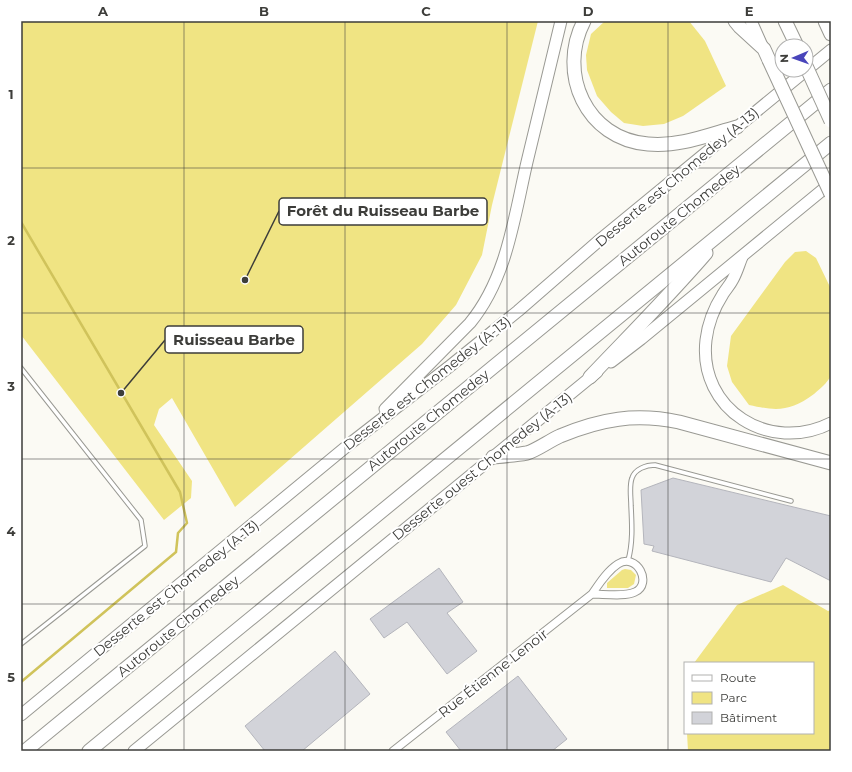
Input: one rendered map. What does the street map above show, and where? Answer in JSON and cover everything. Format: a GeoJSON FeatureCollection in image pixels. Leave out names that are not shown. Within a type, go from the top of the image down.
{"type":"FeatureCollection","features":[{"type":"Feature","properties":{"kind":"highway"},"geometry":{"type":"LineString","coordinates":[[584,21],[577,36],[573,55],[574,75],[584,103],[601,125],[608,130],[628,140],[659,145],[689,141],[737,127]]}},
{"type":"Feature","properties":{"kind":"highway"},"geometry":{"type":"LineString","coordinates":[[735,21],[766,54],[831,194]]}},
{"type":"Feature","properties":{"kind":"highway"},"geometry":{"type":"LineString","coordinates":[[785,21],[793,38]]}},
{"type":"Feature","properties":{"kind":"highway"},"geometry":{"type":"LineString","coordinates":[[825,21],[831,34]]}},
{"type":"Feature","properties":{"kind":"highway"},"geometry":{"type":"LineString","coordinates":[[811,78],[831,121]]}},
{"type":"Feature","properties":{"kind":"highway","name":"Autoroute Chomedey"},"geometry":{"type":"LineString","coordinates":[[25,751],[831,90]]}},
{"type":"Feature","properties":{"kind":"highway"},"geometry":{"type":"LineString","coordinates":[[89,751],[831,143]]}},
{"type":"Feature","properties":{"kind":"highway"},"geometry":{"type":"LineString","coordinates":[[590,377],[664,300],[733,223]]}},
{"type":"Feature","properties":{"kind":"highway"},"geometry":{"type":"LineString","coordinates":[[493,457],[528,452],[556,438],[590,425],[617,419],[644,417],[679,422],[831,463]]}},
{"type":"Feature","properties":{"kind":"main road"},"geometry":{"type":"LineString","coordinates":[[352,442],[466,328],[482,308],[494,286],[507,248],[561,21]]}},
{"type":"Feature","properties":{"kind":"main road"},"geometry":{"type":"LineString","coordinates":[[751,21],[766,54]]}},
{"type":"Feature","properties":{"kind":"main road","name":"Desserte est Chomedey (A-13)"},"geometry":{"type":"LineString","coordinates":[[21,714],[352,442],[518,311],[602,238],[831,50]]}},
{"type":"Feature","properties":{"kind":"main road","name":"Desserte ouest Chomedey (A-13)"},"geometry":{"type":"LineString","coordinates":[[134,751],[590,377],[641,339],[831,183]]}},
{"type":"Feature","properties":{"kind":"main road"},"geometry":{"type":"LineString","coordinates":[[743,255],[733,280],[717,304],[707,329],[705,345],[706,364],[715,388],[724,402],[735,414],[749,424],[764,430],[783,434],[802,433],[812,431],[831,423]]}},
{"type":"Feature","properties":{"kind":"street","name":"Rue Étienne Lenoir"},"geometry":{"type":"LineString","coordinates":[[393,751],[592,594],[614,567],[622,562],[628,562]]}},
{"type":"Feature","properties":{"kind":"street"},"geometry":{"type":"LineString","coordinates":[[592,594],[628,594],[636,592],[640,589],[643,583],[642,574],[638,566],[628,562]]}},
{"type":"Feature","properties":{"kind":"lane"},"geometry":{"type":"LineString","coordinates":[[21,368],[141,520],[145,546],[21,644]]}},
{"type":"Feature","properties":{"kind":"lane"},"geometry":{"type":"LineString","coordinates":[[628,562],[632,540],[632,478],[639,469],[644,466],[655,465],[791,501]]}},
{"type":"Feature","properties":{"kind":"green space"},"geometry":{"type":"Polygon","coordinates":[[[21,21],[538,21],[492,205],[482,255],[456,305],[422,344],[235,507],[172,398],[159,409],[154,425],[192,481],[191,498],[164,520],[21,335],[21,21]]]}},
{"type":"Feature","properties":{"kind":"green space"},"geometry":{"type":"Polygon","coordinates":[[[605,21],[689,21],[705,41],[726,86],[683,116],[664,124],[643,126],[624,123],[611,112],[597,96],[587,70],[586,55],[591,34],[605,21]]]}},
{"type":"Feature","properties":{"kind":"green space"},"geometry":{"type":"Polygon","coordinates":[[[806,251],[816,258],[831,289],[831,376],[814,394],[790,407],[775,409],[749,405],[732,382],[727,366],[731,336],[785,262],[795,252],[806,251]]]}},
{"type":"Feature","properties":{"kind":"green space"},"geometry":{"type":"Polygon","coordinates":[[[625,569],[631,570],[636,575],[634,584],[628,588],[607,588],[607,583],[625,569]]]}},
{"type":"Feature","properties":{"kind":"green space"},"geometry":{"type":"Polygon","coordinates":[[[783,585],[828,611],[831,610],[831,751],[688,751],[687,734],[814,734],[814,662],[695,662],[737,605],[783,585]]]}},
{"type":"Feature","properties":{"kind":"building"},"geometry":{"type":"Polygon","coordinates":[[[673,478],[831,516],[831,581],[786,558],[771,582],[652,551],[654,546],[644,544],[641,490],[673,478]]]}},
{"type":"Feature","properties":{"kind":"building"},"geometry":{"type":"Polygon","coordinates":[[[439,568],[463,602],[447,613],[477,651],[447,674],[407,622],[384,638],[370,619],[439,568]]]}},
{"type":"Feature","properties":{"kind":"building"},"geometry":{"type":"Polygon","coordinates":[[[335,651],[370,694],[302,751],[265,751],[245,726],[335,651]]]}},
{"type":"Feature","properties":{"kind":"building"},"geometry":{"type":"Polygon","coordinates":[[[518,676],[567,739],[552,751],[461,751],[446,732],[518,676]]]}},
{"type":"Feature","properties":{"kind":"waterway"},"geometry":{"type":"LineString","coordinates":[[21,222],[180,492],[187,523],[178,533],[176,552],[21,682]]}},
{"type":"Feature","properties":{"kind":"place","name":"Forêt du Ruisseau Barbe"},"geometry":{"type":"Point","coordinates":[245,280]}},
{"type":"Feature","properties":{"kind":"place","name":"Ruisseau Barbe"},"geometry":{"type":"Point","coordinates":[121,393]}}]}
